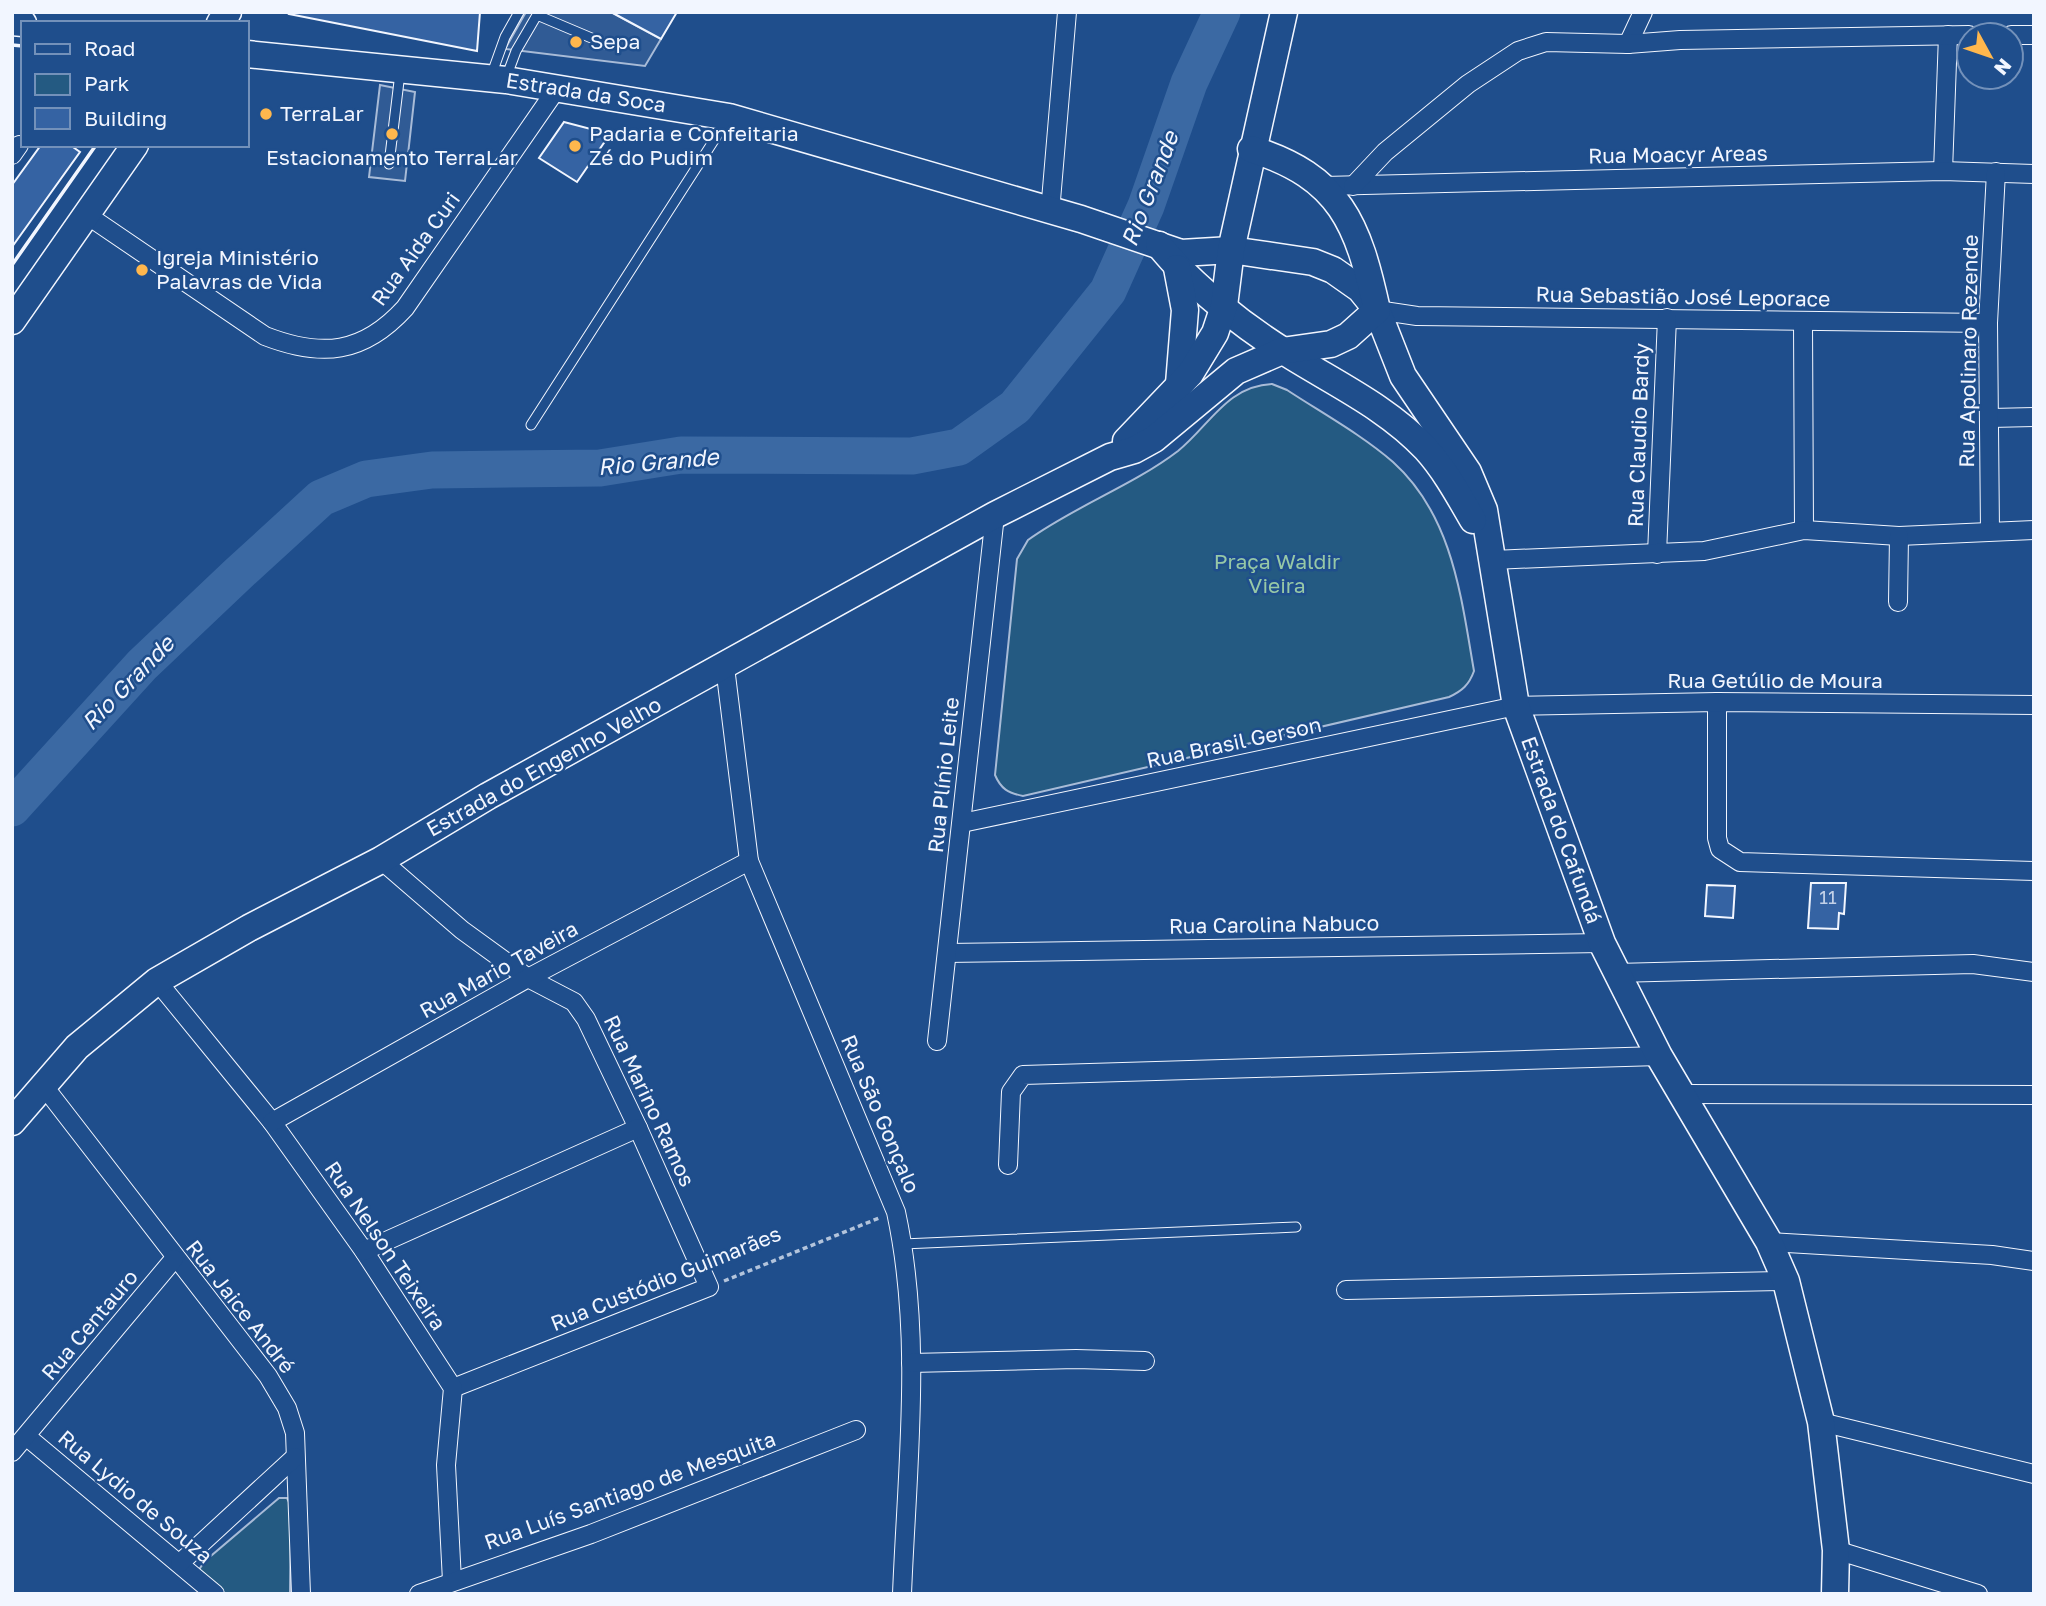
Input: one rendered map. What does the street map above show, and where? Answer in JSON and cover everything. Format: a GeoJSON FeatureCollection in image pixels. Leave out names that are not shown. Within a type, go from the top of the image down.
{"type":"FeatureCollection","features":[{"type":"Feature","properties":{"kind":"street"},"geometry":{"type":"LineString","coordinates":[[1049,212],[1067,12]]}},
{"type":"Feature","properties":{"kind":"street","name":"Estrada do Engenho Velho"},"geometry":{"type":"LineString","coordinates":[[1110,457],[1178,388],[1209,345],[1224,306],[1231,250],[1251,149],[1284,12]]}},
{"type":"Feature","properties":{"kind":"street"},"geometry":{"type":"LineString","coordinates":[[1628,44],[1643,12]]}},
{"type":"Feature","properties":{"kind":"street"},"geometry":{"type":"LineString","coordinates":[[1943,171],[1948,35]]}},
{"type":"Feature","properties":{"kind":"street"},"geometry":{"type":"LineString","coordinates":[[1353,186],[1385,152],[1468,84],[1518,51],[1546,42],[1628,44],[1680,40],[1955,35]]}},
{"type":"Feature","properties":{"kind":"street","name":"Estrada da Soca"},"geometry":{"type":"LineString","coordinates":[[248,54],[498,79],[729,117],[1080,219],[1181,253],[1231,250]]}},
{"type":"Feature","properties":{"kind":"street","name":"Rua Aida Curi"},"geometry":{"type":"LineString","coordinates":[[86,215],[265,336],[286,344],[323,351],[359,344],[385,330],[405,308],[558,87]]}},
{"type":"Feature","properties":{"kind":"street"},"geometry":{"type":"LineString","coordinates":[[12,321],[134,147]]}},
{"type":"Feature","properties":{"kind":"street"},"geometry":{"type":"LineString","coordinates":[[1251,149],[1297,168],[1324,186],[1343,209],[1357,237],[1377,310]]}},
{"type":"Feature","properties":{"kind":"street","name":"Rua Moacyr Areas"},"geometry":{"type":"LineString","coordinates":[[1324,186],[1943,171],[2034,174]]}},
{"type":"Feature","properties":{"kind":"street","name":"Rua Apolinaro Rezende"},"geometry":{"type":"LineString","coordinates":[[1990,531],[1989,323],[1996,172]]}},
{"type":"Feature","properties":{"kind":"street"},"geometry":{"type":"LineString","coordinates":[[1150,242],[1224,306]]}},
{"type":"Feature","properties":{"kind":"street","name":"Estrada do Cafundá"},"geometry":{"type":"LineString","coordinates":[[1231,250],[1313,262],[1334,270],[1360,289],[1377,310],[1403,376],[1468,472],[1485,510],[1516,706],[1602,943],[1659,1056],[1769,1242],[1786,1281],[1821,1422],[1836,1550],[1835,1594]]}},
{"type":"Feature","properties":{"kind":"street"},"geometry":{"type":"LineString","coordinates":[[1177,268],[1185,310],[1178,388]]}},
{"type":"Feature","properties":{"kind":"street","name":"Estrada do Cafundá"},"geometry":{"type":"LineString","coordinates":[[1224,306],[1241,323],[1282,351],[1377,409],[1426,449],[1451,482],[1492,554]]}},
{"type":"Feature","properties":{"kind":"street","name":"Estrada do Engenho Velho"},"geometry":{"type":"LineString","coordinates":[[12,1122],[77,1047],[157,981],[249,928],[381,860],[488,796],[725,667],[995,514],[1110,457],[1134,450],[1154,439],[1236,370],[1282,351],[1331,344],[1348,336],[1377,310]]}},
{"type":"Feature","properties":{"kind":"street","name":"Rua Sebastião José Leporace"},"geometry":{"type":"LineString","coordinates":[[1377,310],[1417,316],[1667,318],[1803,323],[1989,323]]}},
{"type":"Feature","properties":{"kind":"street","name":"Rua Claudio Bardy"},"geometry":{"type":"LineString","coordinates":[[1657,554],[1667,318]]}},
{"type":"Feature","properties":{"kind":"street"},"geometry":{"type":"LineString","coordinates":[[1803,323],[1804,530]]}},
{"type":"Feature","properties":{"kind":"street"},"geometry":{"type":"LineString","coordinates":[[1991,418],[2034,417]]}},
{"type":"Feature","properties":{"kind":"street","name":"Rua Plínio Leite"},"geometry":{"type":"LineString","coordinates":[[937,1041],[995,514]]}},
{"type":"Feature","properties":{"kind":"street"},"geometry":{"type":"LineString","coordinates":[[1492,554],[1657,554],[1704,551],[1804,530],[1899,536],[2034,530]]}},
{"type":"Feature","properties":{"kind":"street"},"geometry":{"type":"LineString","coordinates":[[1898,602],[1899,536]]}},
{"type":"Feature","properties":{"kind":"street","name":"Rua São Gonçalo"},"geometry":{"type":"LineString","coordinates":[[725,667],[749,861],[897,1212],[910,1281],[911,1363],[902,1594]]}},
{"type":"Feature","properties":{"kind":"street"},"geometry":{"type":"LineString","coordinates":[[1717,702],[1717,838],[1720,849],[1740,862],[2034,871]]}},
{"type":"Feature","properties":{"kind":"street","name":"Rua Getúlio de Moura"},"geometry":{"type":"LineString","coordinates":[[1516,706],[1717,702],[2034,705]]}},
{"type":"Feature","properties":{"kind":"street","name":"Rua Brasil Gerson"},"geometry":{"type":"LineString","coordinates":[[962,823],[1516,706]]}},
{"type":"Feature","properties":{"kind":"street","name":"Rua Marino Ramos"},"geometry":{"type":"LineString","coordinates":[[381,860],[462,930],[527,978],[574,1002],[586,1019],[638,1128],[709,1287]]}},
{"type":"Feature","properties":{"kind":"street","name":"Rua Mario Taveira"},"geometry":{"type":"LineString","coordinates":[[272,1122],[527,978],[749,861]]}},
{"type":"Feature","properties":{"kind":"street","name":"Rua Carolina Nabuco"},"geometry":{"type":"LineString","coordinates":[[947,953],[1602,943]]}},
{"type":"Feature","properties":{"kind":"street"},"geometry":{"type":"LineString","coordinates":[[1616,972],[1973,964],[2034,972]]}},
{"type":"Feature","properties":{"kind":"street","name":"Rua Nelson Teixeira"},"geometry":{"type":"LineString","coordinates":[[157,981],[272,1122],[364,1251],[453,1388]]}},
{"type":"Feature","properties":{"kind":"street"},"geometry":{"type":"LineString","coordinates":[[1008,1165],[1011,1092],[1023,1075],[1659,1056]]}},
{"type":"Feature","properties":{"kind":"street","name":"Rua Jaice André"},"geometry":{"type":"LineString","coordinates":[[43,1085],[174,1259],[268,1376],[287,1408],[295,1433],[301,1594]]}},
{"type":"Feature","properties":{"kind":"street"},"geometry":{"type":"LineString","coordinates":[[1683,1094],[2034,1094]]}},
{"type":"Feature","properties":{"kind":"street"},"geometry":{"type":"LineString","coordinates":[[364,1251],[638,1128]]}},
{"type":"Feature","properties":{"kind":"street"},"geometry":{"type":"LineString","coordinates":[[1769,1242],[1992,1255],[2034,1261]]}},
{"type":"Feature","properties":{"kind":"street","name":"Rua Centauro"},"geometry":{"type":"LineString","coordinates":[[12,1452],[174,1259]]}},
{"type":"Feature","properties":{"kind":"street"},"geometry":{"type":"LineString","coordinates":[[1346,1290],[1786,1281]]}},
{"type":"Feature","properties":{"kind":"street","name":"Rua Custódio Guimarães"},"geometry":{"type":"LineString","coordinates":[[453,1388],[709,1287]]}},
{"type":"Feature","properties":{"kind":"street"},"geometry":{"type":"LineString","coordinates":[[911,1363],[1076,1359],[1145,1362]]}},
{"type":"Feature","properties":{"kind":"street"},"geometry":{"type":"LineString","coordinates":[[452,1581],[446,1465],[453,1388]]}},
{"type":"Feature","properties":{"kind":"street"},"geometry":{"type":"LineString","coordinates":[[1821,1422],[2034,1475]]}},
{"type":"Feature","properties":{"kind":"street","name":"Rua Luís Santiago de Mesquita"},"geometry":{"type":"LineString","coordinates":[[419,1594],[591,1534],[856,1430]]}},
{"type":"Feature","properties":{"kind":"street","name":"Rua Lydio de Souza"},"geometry":{"type":"LineString","coordinates":[[26,1436],[215,1594]]}},
{"type":"Feature","properties":{"kind":"street"},"geometry":{"type":"LineString","coordinates":[[180,1563],[295,1457]]}},
{"type":"Feature","properties":{"kind":"street"},"geometry":{"type":"LineString","coordinates":[[1836,1550],[1978,1594]]}},
{"type":"Feature","properties":{"kind":"lane"},"geometry":{"type":"LineString","coordinates":[[498,79],[505,37],[519,12]]}},
{"type":"Feature","properties":{"kind":"lane"},"geometry":{"type":"LineString","coordinates":[[498,79],[537,13],[608,45]]}},
{"type":"Feature","properties":{"kind":"lane"},"geometry":{"type":"LineString","coordinates":[[389,164],[401,68]]}},
{"type":"Feature","properties":{"kind":"lane"},"geometry":{"type":"LineString","coordinates":[[531,425],[729,117]]}},
{"type":"Feature","properties":{"kind":"lane"},"geometry":{"type":"LineString","coordinates":[[903,1244],[1296,1227]]}},
{"type":"Feature","properties":{"kind":"path","name":"Rua Custódio Guimarães"},"geometry":{"type":"LineString","coordinates":[[709,1287],[897,1212]]}},
{"type":"Feature","properties":{"kind":"green space","name":"Praça Waldir Vieira"},"geometry":{"type":"Polygon","coordinates":[[[1272,384],[1287,390],[1355,433],[1393,462],[1413,483],[1442,532],[1451,559],[1474,671],[1470,680],[1461,690],[1449,697],[1023,796],[1006,790],[995,775],[1017,559],[1028,540],[1178,451],[1231,399],[1256,386],[1272,384]]]}},
{"type":"Feature","properties":{"kind":"green space"},"geometry":{"type":"Polygon","coordinates":[[[279,1498],[287,1498],[291,1506],[290,1594],[212,1594],[198,1571],[205,1561],[279,1498]]]}},
{"type":"Feature","properties":{"kind":"shaded area","name":"Sepa"},"geometry":{"type":"Polygon","coordinates":[[[526,12],[611,12],[661,39],[645,66],[505,49],[526,12]]]}},
{"type":"Feature","properties":{"kind":"shaded area","name":"Estacionamento TerraLar"},"geometry":{"type":"Polygon","coordinates":[[[380,85],[415,92],[405,181],[369,177],[380,85]]]}},
{"type":"Feature","properties":{"kind":"building"},"geometry":{"type":"Polygon","coordinates":[[[480,12],[477,51],[289,14],[480,12]]]}},
{"type":"Feature","properties":{"kind":"building"},"geometry":{"type":"Polygon","coordinates":[[[611,12],[677,12],[661,39],[611,12]]]}},
{"type":"Feature","properties":{"kind":"building","name":"Padaria e Confeitaria Zé do Pudim"},"geometry":{"type":"Polygon","coordinates":[[[564,122],[610,134],[577,182],[539,158],[564,122]]]}},
{"type":"Feature","properties":{"kind":"building"},"geometry":{"type":"Polygon","coordinates":[[[40,147],[73,147],[80,152],[12,247],[12,185],[40,147]]]}},
{"type":"Feature","properties":{"kind":"building"},"geometry":{"type":"Polygon","coordinates":[[[1811,883],[1846,883],[1844,914],[1839,913],[1838,929],[1808,928],[1811,883]]]}},
{"type":"Feature","properties":{"kind":"building"},"geometry":{"type":"Polygon","coordinates":[[[1707,885],[1735,886],[1733,918],[1705,916],[1707,885]]]}},
{"type":"Feature","properties":{"kind":"waterway","name":"Rio Grande"},"geometry":{"type":"LineString","coordinates":[[12,808],[142,665],[238,574],[321,498],[366,479],[432,470],[600,468],[681,455],[912,456],[959,447],[1015,407],[1108,291],[1146,206],[1189,83],[1222,12]]}},
{"type":"Feature","properties":{"kind":"wall"},"geometry":{"type":"LineString","coordinates":[[12,45],[21,46]]}},
{"type":"Feature","properties":{"kind":"wall"},"geometry":{"type":"LineString","coordinates":[[12,265],[95,147]]}},
{"type":"Feature","properties":{"kind":"place","name":"Sepa"},"geometry":{"type":"Point","coordinates":[576,42]}},
{"type":"Feature","properties":{"kind":"place","name":"TerraLar"},"geometry":{"type":"Point","coordinates":[266,114]}},
{"type":"Feature","properties":{"kind":"place","name":"Estacionamento TerraLar"},"geometry":{"type":"Point","coordinates":[392,134]}},
{"type":"Feature","properties":{"kind":"place","name":"Padaria e Confeitaria Zé do Pudim"},"geometry":{"type":"Point","coordinates":[575,146]}},
{"type":"Feature","properties":{"kind":"place","name":"Igreja Ministério Palavras de Vida"},"geometry":{"type":"Point","coordinates":[142,270]}}]}
